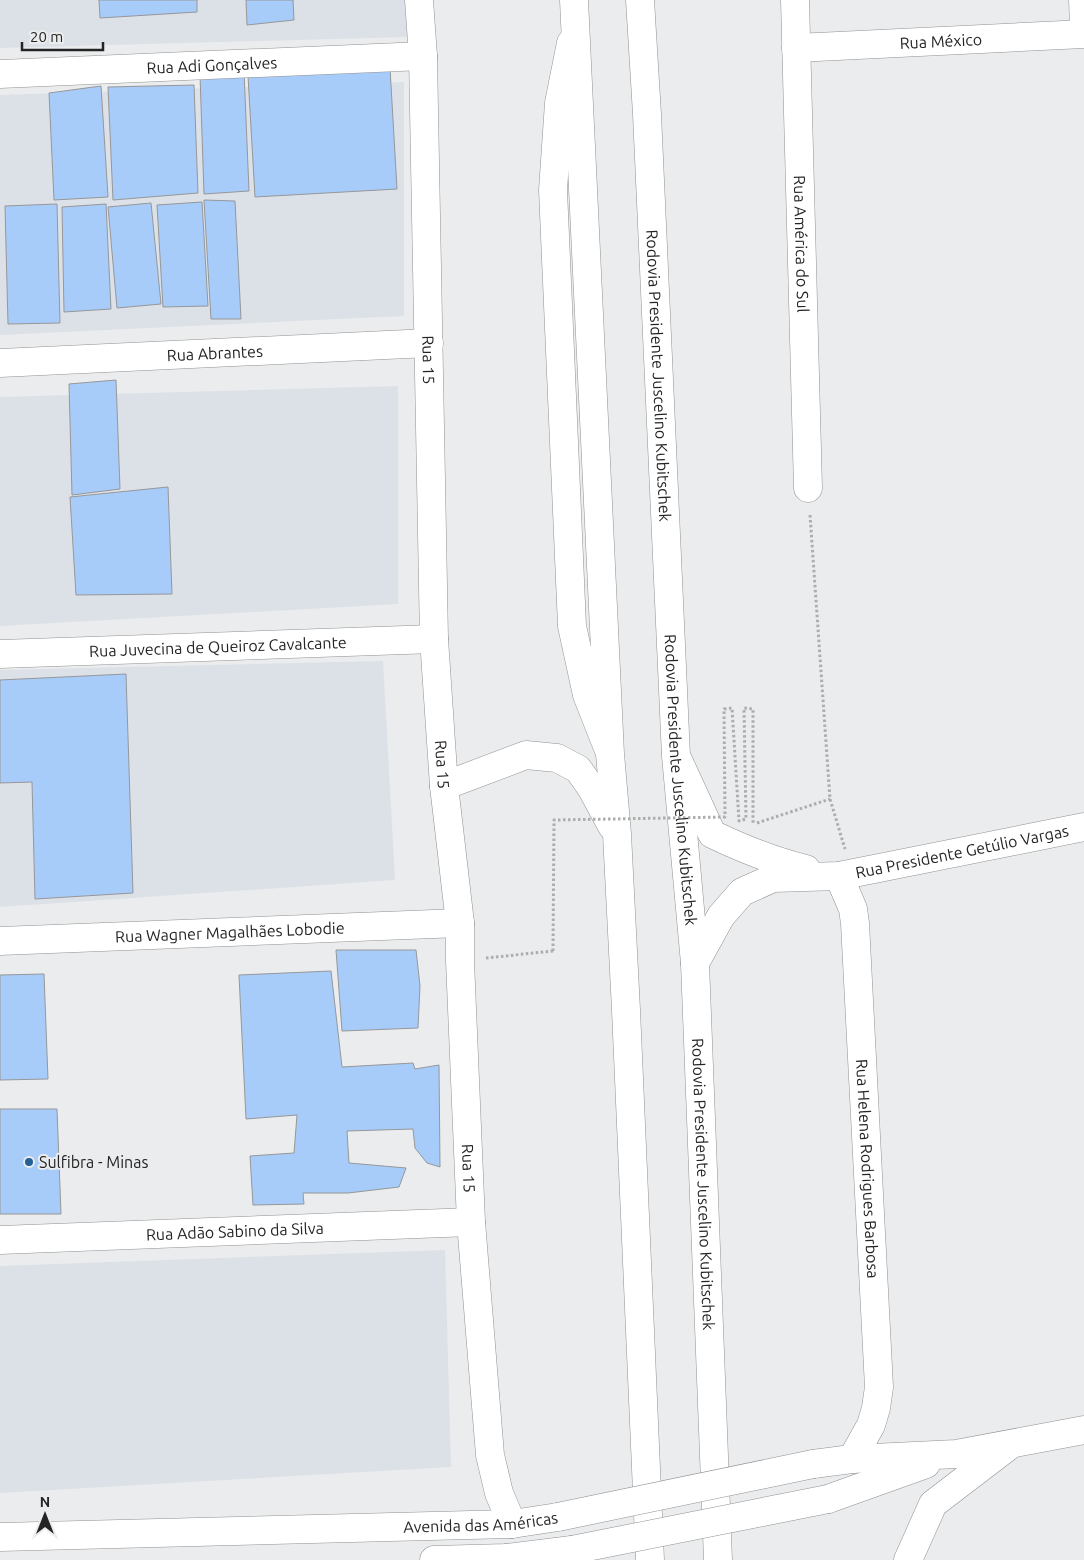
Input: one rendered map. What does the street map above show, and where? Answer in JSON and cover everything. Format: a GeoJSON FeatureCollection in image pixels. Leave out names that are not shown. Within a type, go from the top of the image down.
{"type":"FeatureCollection","features":[{"type":"Feature","properties":{"kind":"main road","name":"Rua 15"},"geometry":{"type":"LineString","coordinates":[[419,0],[423,56],[434,640],[444,786],[460,923],[471,1222],[490,1455],[499,1493],[512,1524]]}},
{"type":"Feature","properties":{"kind":"main road"},"geometry":{"type":"LineString","coordinates":[[574,0],[610,754],[617,834],[626,1010],[650,1560]]}},
{"type":"Feature","properties":{"kind":"main road","name":"Rodovia Presidente Juscelino Kubitschek"},"geometry":{"type":"LineString","coordinates":[[640,0],[648,134],[676,756],[695,963],[718,1560]]}},
{"type":"Feature","properties":{"kind":"main road","name":"Rua América do Sul"},"geometry":{"type":"LineString","coordinates":[[795,0],[808,488]]}},
{"type":"Feature","properties":{"kind":"main road"},"geometry":{"type":"LineString","coordinates":[[1083,0],[1084,27]]}},
{"type":"Feature","properties":{"kind":"main road","name":"Rua México"},"geometry":{"type":"LineString","coordinates":[[796,48],[1084,34]]}},
{"type":"Feature","properties":{"kind":"main road","name":"Rua Adi Gonçalves"},"geometry":{"type":"LineString","coordinates":[[0,74],[423,56]]}},
{"type":"Feature","properties":{"kind":"main road","name":"Rua Abrantes"},"geometry":{"type":"LineString","coordinates":[[0,363],[429,343]]}},
{"type":"Feature","properties":{"kind":"main road","name":"Rua Juvecina de Queiroz Cavalcante"},"geometry":{"type":"LineString","coordinates":[[0,654],[434,640]]}},
{"type":"Feature","properties":{"kind":"main road"},"geometry":{"type":"LineString","coordinates":[[444,786],[526,755],[557,758],[578,770],[592,789],[617,834]]}},
{"type":"Feature","properties":{"kind":"main road","name":"Rua Presidente Getúlio Vargas"},"geometry":{"type":"LineString","coordinates":[[676,756],[712,834],[746,850],[781,863],[846,874]]}},
{"type":"Feature","properties":{"kind":"main road","name":"Rua Presidente Getúlio Vargas"},"geometry":{"type":"LineString","coordinates":[[695,963],[721,916],[742,892],[773,878],[846,874],[1084,827]]}},
{"type":"Feature","properties":{"kind":"main road","name":"Rua Helena Rodrigues Barbosa"},"geometry":{"type":"LineString","coordinates":[[846,874],[854,923],[879,1387],[871,1425],[852,1459]]}},
{"type":"Feature","properties":{"kind":"main road","name":"Rua Wagner Magalhães Lobodie"},"geometry":{"type":"LineString","coordinates":[[0,941],[460,923]]}},
{"type":"Feature","properties":{"kind":"main road","name":"Rua Adão Sabino da Silva"},"geometry":{"type":"LineString","coordinates":[[0,1240],[471,1222]]}},
{"type":"Feature","properties":{"kind":"main road","name":"Avenida das Américas"},"geometry":{"type":"LineString","coordinates":[[0,1538],[512,1524],[813,1464],[852,1459],[956,1454],[1084,1430]]}},
{"type":"Feature","properties":{"kind":"main road"},"geometry":{"type":"LineString","coordinates":[[908,1560],[933,1504],[1010,1445]]}},
{"type":"Feature","properties":{"kind":"main road","name":"Avenida das Américas"},"geometry":{"type":"LineString","coordinates":[[434,1560],[502,1559],[572,1550],[828,1499],[956,1454]]}},
{"type":"Feature","properties":{"kind":"path"},"geometry":{"type":"LineString","coordinates":[[808,488],[830,800],[846,874]]}},
{"type":"Feature","properties":{"kind":"path"},"geometry":{"type":"LineString","coordinates":[[460,961],[553,951],[554,820],[725,817],[724,709],[732,708],[739,821],[746,819],[744,708],[753,709],[753,824],[830,800]]}},
{"type":"Feature","properties":{"kind":"shaded area"},"geometry":{"type":"Polygon","coordinates":[[[0,0],[406,0],[408,37],[0,48],[0,0]]]}},
{"type":"Feature","properties":{"kind":"shaded area"},"geometry":{"type":"Polygon","coordinates":[[[404,82],[404,316],[0,335],[0,95],[404,82]]]}},
{"type":"Feature","properties":{"kind":"shaded area"},"geometry":{"type":"Polygon","coordinates":[[[398,386],[398,604],[0,626],[0,397],[398,386]]]}},
{"type":"Feature","properties":{"kind":"shaded area"},"geometry":{"type":"Polygon","coordinates":[[[383,661],[395,880],[0,907],[0,670],[383,661]]]}},
{"type":"Feature","properties":{"kind":"shaded area"},"geometry":{"type":"Polygon","coordinates":[[[445,1250],[451,1467],[0,1493],[0,1266],[445,1250]]]}},
{"type":"Feature","properties":{"kind":"building"},"geometry":{"type":"Polygon","coordinates":[[[99,0],[197,0],[197,12],[100,18],[99,0]]]}},
{"type":"Feature","properties":{"kind":"building"},"geometry":{"type":"Polygon","coordinates":[[[246,0],[293,0],[294,20],[247,25],[246,0]]]}},
{"type":"Feature","properties":{"kind":"building"},"geometry":{"type":"Polygon","coordinates":[[[390,68],[397,189],[255,197],[248,76],[390,68]]]}},
{"type":"Feature","properties":{"kind":"building"},"geometry":{"type":"Polygon","coordinates":[[[244,71],[249,191],[204,194],[200,75],[244,71]]]}},
{"type":"Feature","properties":{"kind":"building"},"geometry":{"type":"Polygon","coordinates":[[[194,85],[198,193],[113,200],[108,87],[194,85]]]}},
{"type":"Feature","properties":{"kind":"building"},"geometry":{"type":"Polygon","coordinates":[[[101,86],[108,197],[54,200],[49,93],[101,86]]]}},
{"type":"Feature","properties":{"kind":"building"},"geometry":{"type":"Polygon","coordinates":[[[204,200],[235,201],[241,319],[211,319],[204,200]]]}},
{"type":"Feature","properties":{"kind":"building"},"geometry":{"type":"Polygon","coordinates":[[[202,202],[208,306],[163,307],[157,205],[202,202]]]}},
{"type":"Feature","properties":{"kind":"building"},"geometry":{"type":"Polygon","coordinates":[[[151,203],[161,304],[117,308],[108,207],[151,203]]]}},
{"type":"Feature","properties":{"kind":"building"},"geometry":{"type":"Polygon","coordinates":[[[57,204],[60,323],[8,324],[5,206],[57,204]]]}},
{"type":"Feature","properties":{"kind":"building"},"geometry":{"type":"Polygon","coordinates":[[[106,204],[111,309],[64,312],[62,207],[106,204]]]}},
{"type":"Feature","properties":{"kind":"building"},"geometry":{"type":"Polygon","coordinates":[[[116,380],[120,489],[72,495],[69,384],[116,380]]]}},
{"type":"Feature","properties":{"kind":"building"},"geometry":{"type":"Polygon","coordinates":[[[168,487],[172,594],[76,595],[70,497],[168,487]]]}},
{"type":"Feature","properties":{"kind":"building"},"geometry":{"type":"Polygon","coordinates":[[[126,674],[133,893],[35,899],[32,782],[0,783],[0,680],[126,674]]]}},
{"type":"Feature","properties":{"kind":"building"},"geometry":{"type":"Polygon","coordinates":[[[336,950],[416,950],[420,986],[418,1028],[342,1031],[336,950]]]}},
{"type":"Feature","properties":{"kind":"building"},"geometry":{"type":"Polygon","coordinates":[[[331,971],[342,1067],[413,1063],[415,1069],[439,1065],[440,1167],[427,1163],[415,1148],[413,1129],[347,1131],[349,1163],[406,1168],[399,1187],[348,1193],[303,1193],[304,1204],[253,1205],[250,1156],[294,1153],[297,1115],[246,1119],[239,975],[331,971]]]}},
{"type":"Feature","properties":{"kind":"building"},"geometry":{"type":"Polygon","coordinates":[[[44,974],[48,1079],[0,1080],[0,975],[44,974]]]}},
{"type":"Feature","properties":{"kind":"building","name":"Sulfibra - Minas"},"geometry":{"type":"Polygon","coordinates":[[[0,1109],[57,1109],[61,1214],[0,1214],[0,1109]]]}},
{"type":"Feature","properties":{"kind":"place","name":"Sulfibra - Minas"},"geometry":{"type":"Point","coordinates":[29,1162]}}]}
